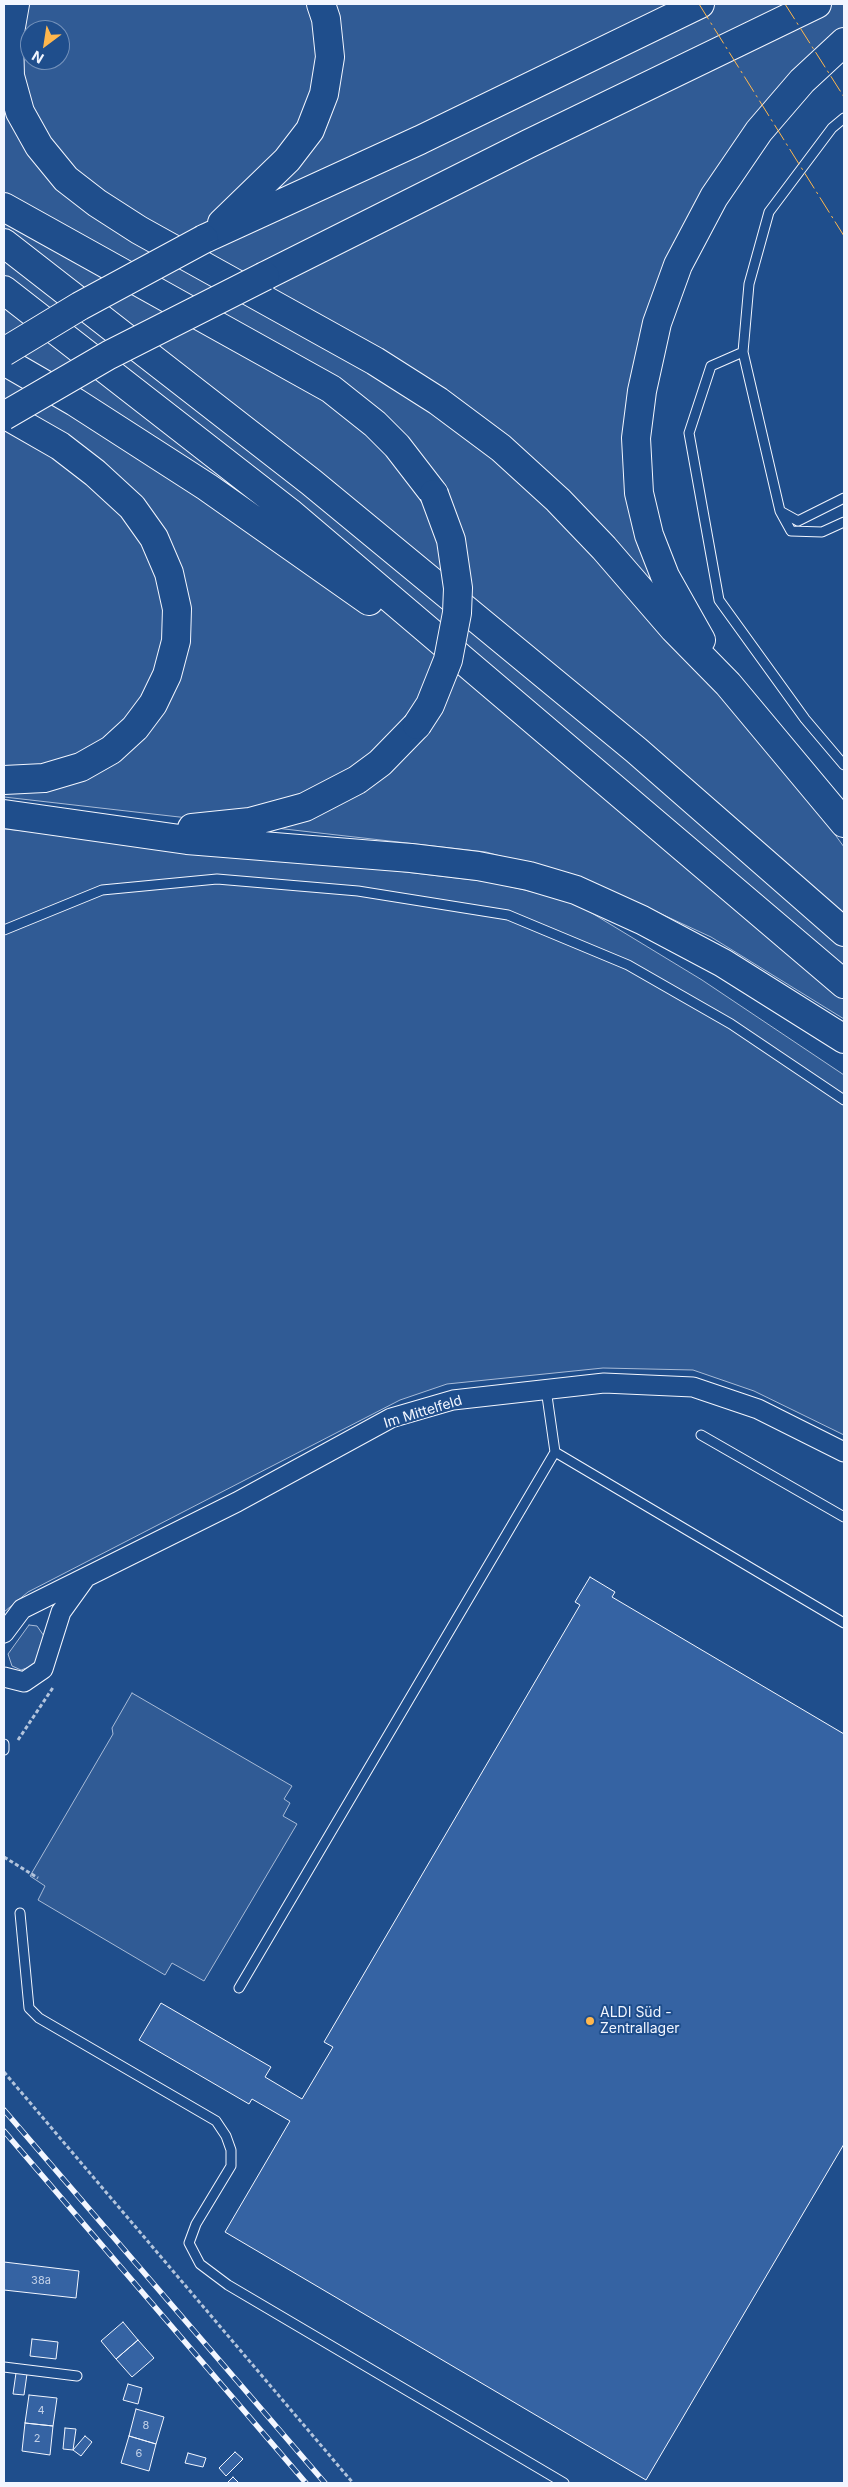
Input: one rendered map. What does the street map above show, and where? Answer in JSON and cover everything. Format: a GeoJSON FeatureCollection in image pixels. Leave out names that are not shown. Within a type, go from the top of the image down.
{"type":"FeatureCollection","features":[{"type":"Feature","properties":{"kind":"highway"},"geometry":{"type":"LineString","coordinates":[[16,4],[8,38],[10,76],[20,112],[38,146],[66,179],[97,203],[139,230],[375,361],[438,401],[501,448],[558,500],[728,684],[844,823]]}},
{"type":"Feature","properties":{"kind":"highway"},"geometry":{"type":"LineString","coordinates":[[204,239],[287,160],[310,130],[324,94],[330,57],[326,19],[321,4]]}},
{"type":"Feature","properties":{"kind":"highway"},"geometry":{"type":"LineString","coordinates":[[4,352],[80,306],[204,239],[420,140],[700,4]]}},
{"type":"Feature","properties":{"kind":"highway"},"geometry":{"type":"LineString","coordinates":[[4,415],[109,355],[528,144],[817,4]]}},
{"type":"Feature","properties":{"kind":"highway"},"geometry":{"type":"LineString","coordinates":[[728,684],[665,576],[649,535],[639,493],[636,438],[642,391],[657,323],[678,265],[714,197],[759,131],[802,81],[844,42]]}},
{"type":"Feature","properties":{"kind":"highway"},"geometry":{"type":"LineString","coordinates":[[4,207],[331,389],[391,440],[434,494],[444,517],[453,548],[458,588],[457,613],[448,660],[430,704],[417,725],[380,763],[356,780],[305,807],[250,822],[187,829],[126,832]]}},
{"type":"Feature","properties":{"kind":"highway"},"geometry":{"type":"LineString","coordinates":[[4,243],[311,482],[636,750],[844,932]]}},
{"type":"Feature","properties":{"kind":"highway"},"geometry":{"type":"LineString","coordinates":[[4,290],[289,512],[844,984]]}},
{"type":"Feature","properties":{"kind":"highway"},"geometry":{"type":"LineString","coordinates":[[4,361],[75,402],[208,487],[502,693]]}},
{"type":"Feature","properties":{"kind":"highway"},"geometry":{"type":"LineString","coordinates":[[4,415],[60,446],[95,473],[132,507],[154,538],[169,574],[177,609],[176,641],[167,676],[153,704],[135,728],[111,750],[80,767],[44,778],[4,780]]}},
{"type":"Feature","properties":{"kind":"highway"},"geometry":{"type":"LineString","coordinates":[[4,814],[196,841],[411,858],[478,866],[529,876],[576,890],[642,920],[723,963],[844,1039]]}},
{"type":"Feature","properties":{"kind":"street","name":"Im Mittelfeld"},"geometry":{"type":"LineString","coordinates":[[4,1633],[22,1609],[237,1502],[390,1418],[453,1400],[604,1383],[693,1387],[758,1409],[844,1452]]}},
{"type":"Feature","properties":{"kind":"street","name":"Im Mittelfeld"},"geometry":{"type":"LineString","coordinates":[[43,1668],[61,1612],[85,1579]]}},
{"type":"Feature","properties":{"kind":"street"},"geometry":{"type":"LineString","coordinates":[[4,1677],[24,1682],[43,1668]]}},
{"type":"Feature","properties":{"kind":"lane"},"geometry":{"type":"LineString","coordinates":[[844,118],[832,128],[769,212],[749,284],[743,352],[780,511],[791,531],[822,532],[844,522]]}},
{"type":"Feature","properties":{"kind":"lane"},"geometry":{"type":"LineString","coordinates":[[743,352],[711,366],[689,433],[719,600],[805,719],[844,765]]}},
{"type":"Feature","properties":{"kind":"lane"},"geometry":{"type":"LineString","coordinates":[[780,511],[798,521],[844,498]]}},
{"type":"Feature","properties":{"kind":"lane"},"geometry":{"type":"LineString","coordinates":[[4,930],[102,890],[217,879],[358,891],[508,915],[628,965],[731,1024],[844,1100]]}},
{"type":"Feature","properties":{"kind":"lane"},"geometry":{"type":"LineString","coordinates":[[239,1988],[555,1452],[546,1389]]}},
{"type":"Feature","properties":{"kind":"lane"},"geometry":{"type":"LineString","coordinates":[[701,1434],[844,1517]]}},
{"type":"Feature","properties":{"kind":"lane"},"geometry":{"type":"LineString","coordinates":[[555,1452],[844,1623]]}},
{"type":"Feature","properties":{"kind":"lane"},"geometry":{"type":"LineString","coordinates":[[20,1913],[29,2008],[38,2018],[216,2121],[226,2136],[231,2150],[230,2166],[196,2224],[189,2243],[200,2264],[228,2286],[564,2483]]}},
{"type":"Feature","properties":{"kind":"lane"},"geometry":{"type":"LineString","coordinates":[[4,2367],[76,2376]]}},
{"type":"Feature","properties":{"kind":"path"},"geometry":{"type":"LineString","coordinates":[[4,1747],[19,1740],[55,1686],[43,1668]]}},
{"type":"Feature","properties":{"kind":"path"},"geometry":{"type":"LineString","coordinates":[[4,1857],[38,1878]]}},
{"type":"Feature","properties":{"kind":"path"},"geometry":{"type":"LineString","coordinates":[[4,2072],[353,2483]]}},
{"type":"Feature","properties":{"kind":"shaded area"},"geometry":{"type":"Polygon","coordinates":[[[4,4],[844,4],[844,31],[684,229],[632,523],[782,761],[844,847],[844,1019],[711,937],[592,882],[486,852],[4,797],[4,4]]]}},
{"type":"Feature","properties":{"kind":"shaded area"},"geometry":{"type":"Polygon","coordinates":[[[4,829],[186,846],[490,882],[572,901],[702,980],[844,1075],[844,1435],[754,1391],[693,1370],[603,1368],[447,1384],[400,1400],[28,1592],[4,1612],[4,829]]]}},
{"type":"Feature","properties":{"kind":"shaded area"},"geometry":{"type":"Polygon","coordinates":[[[29,1625],[37,1626],[44,1636],[35,1663],[21,1670],[12,1666],[8,1654],[29,1625]]]}},
{"type":"Feature","properties":{"kind":"shaded area"},"geometry":{"type":"Polygon","coordinates":[[[132,1693],[292,1786],[284,1799],[290,1803],[283,1816],[297,1824],[204,1981],[172,1963],[165,1975],[38,1900],[45,1886],[30,1876],[113,1734],[112,1728],[132,1693]]]}},
{"type":"Feature","properties":{"kind":"building","name":"ALDI Süd - Zentrallager"},"geometry":{"type":"Polygon","coordinates":[[[590,1577],[615,1592],[612,1597],[844,1734],[844,2144],[646,2480],[225,2232],[290,2121],[252,2099],[249,2104],[139,2040],[161,2003],[271,2067],[265,2077],[302,2099],[333,2047],[324,2042],[580,1605],[575,1602],[590,1577]]]}},
{"type":"Feature","properties":{"kind":"building"},"geometry":{"type":"Polygon","coordinates":[[[4,2262],[79,2271],[76,2298],[4,2290],[4,2262]]]}},
{"type":"Feature","properties":{"kind":"building"},"geometry":{"type":"Polygon","coordinates":[[[123,2322],[138,2340],[116,2359],[101,2341],[123,2322]]]}},
{"type":"Feature","properties":{"kind":"building"},"geometry":{"type":"Polygon","coordinates":[[[32,2339],[58,2342],[56,2359],[30,2356],[32,2339]]]}},
{"type":"Feature","properties":{"kind":"building"},"geometry":{"type":"Polygon","coordinates":[[[138,2340],[154,2358],[132,2377],[116,2359],[138,2340]]]}},
{"type":"Feature","properties":{"kind":"building"},"geometry":{"type":"Polygon","coordinates":[[[16,2373],[27,2374],[24,2395],[13,2394],[16,2373]]]}},
{"type":"Feature","properties":{"kind":"building"},"geometry":{"type":"Polygon","coordinates":[[[128,2384],[142,2388],[138,2404],[123,2400],[128,2384]]]}},
{"type":"Feature","properties":{"kind":"building"},"geometry":{"type":"Polygon","coordinates":[[[29,2395],[57,2398],[53,2426],[25,2423],[29,2395]]]}},
{"type":"Feature","properties":{"kind":"building"},"geometry":{"type":"Polygon","coordinates":[[[136,2409],[164,2417],[156,2444],[129,2436],[136,2409]]]}},
{"type":"Feature","properties":{"kind":"building"},"geometry":{"type":"Polygon","coordinates":[[[25,2423],[53,2426],[50,2455],[22,2451],[25,2423]]]}},
{"type":"Feature","properties":{"kind":"building"},"geometry":{"type":"Polygon","coordinates":[[[65,2428],[76,2429],[73,2450],[63,2449],[65,2428]]]}},
{"type":"Feature","properties":{"kind":"building"},"geometry":{"type":"Polygon","coordinates":[[[85,2436],[92,2442],[81,2456],[73,2450],[85,2436]]]}},
{"type":"Feature","properties":{"kind":"building"},"geometry":{"type":"Polygon","coordinates":[[[129,2436],[156,2444],[149,2471],[121,2463],[129,2436]]]}},
{"type":"Feature","properties":{"kind":"building"},"geometry":{"type":"Polygon","coordinates":[[[235,2452],[243,2459],[226,2476],[219,2468],[235,2452]]]}},
{"type":"Feature","properties":{"kind":"building"},"geometry":{"type":"Polygon","coordinates":[[[188,2453],[206,2458],[203,2467],[185,2463],[188,2453]]]}},
{"type":"Feature","properties":{"kind":"building"},"geometry":{"type":"Polygon","coordinates":[[[233,2477],[239,2483],[227,2483],[233,2477]]]}},
{"type":"Feature","properties":{"kind":"railway"},"geometry":{"type":"LineString","coordinates":[[4,2110],[325,2483]]}},
{"type":"Feature","properties":{"kind":"railway"},"geometry":{"type":"LineString","coordinates":[[4,2131],[306,2483]]}},
{"type":"Feature","properties":{"kind":"power"},"geometry":{"type":"LineString","coordinates":[[699,4],[844,236]]}},
{"type":"Feature","properties":{"kind":"power"},"geometry":{"type":"LineString","coordinates":[[785,4],[844,97]]}},
{"type":"Feature","properties":{"kind":"place","name":"ALDI Süd - Zentrallager"},"geometry":{"type":"Point","coordinates":[590,2021]}}]}
